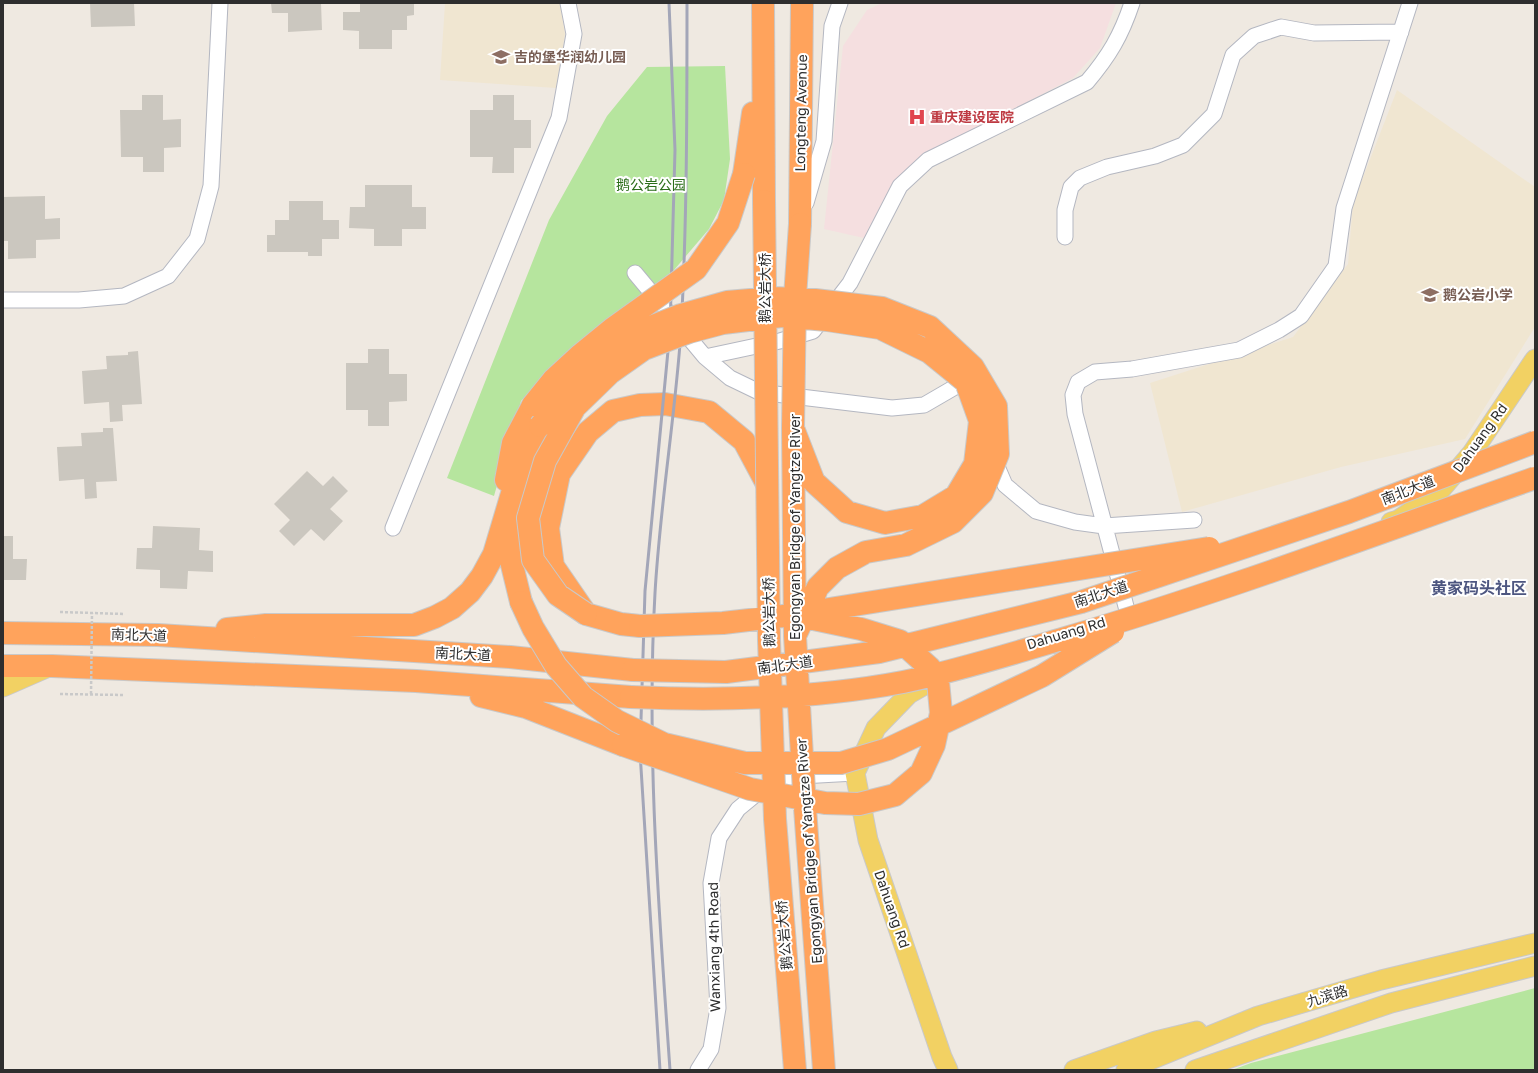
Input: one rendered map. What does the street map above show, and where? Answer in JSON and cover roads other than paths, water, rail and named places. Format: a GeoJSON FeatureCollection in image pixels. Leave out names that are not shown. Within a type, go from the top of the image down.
{"type":"FeatureCollection","features":[{"type":"Feature","properties":{"kind":"highway"},"geometry":{"type":"LineString","coordinates":[[763,3],[764,45],[744,174],[728,224],[696,269],[612,329],[554,379],[533,405],[513,443],[506,472],[505,512],[512,565],[521,602],[533,628],[556,666],[583,697],[617,721],[664,744],[700,753],[745,762],[802,764],[841,763],[888,750],[1042,676],[1132,615]]}},
{"type":"Feature","properties":{"kind":"highway","name":"Longteng Avenue"},"geometry":{"type":"LineString","coordinates":[[800,224],[803,3]]}},
{"type":"Feature","properties":{"kind":"highway","name":"鹅公岩大桥"},"geometry":{"type":"LineString","coordinates":[[764,45],[767,484],[775,819],[795,1070]]}},
{"type":"Feature","properties":{"kind":"highway","name":"Egongyan Bridge of Yangtze River"},"geometry":{"type":"LineString","coordinates":[[800,224],[795,297],[793,428],[795,636],[805,808],[824,1070]]}},
{"type":"Feature","properties":{"kind":"highway"},"geometry":{"type":"LineString","coordinates":[[158,636],[266,625],[414,625],[435,617],[452,608],[470,592],[482,576],[494,554],[505,512],[519,470],[540,426],[572,386],[604,357],[641,331],[681,315],[728,302],[774,298],[882,308],[930,327],[973,366],[996,406],[998,454],[982,493],[953,522],[906,545],[866,552],[837,568],[818,587],[795,636]]}},
{"type":"Feature","properties":{"kind":"highway"},"geometry":{"type":"LineString","coordinates":[[793,428],[814,482],[847,512],[886,523],[923,516],[956,496],[975,464],[980,421],[966,382],[929,352],[880,328],[827,320],[782,316],[723,323],[689,332],[644,349],[610,373],[575,407],[545,461],[528,518],[533,560],[558,595],[586,614],[621,624],[640,626],[723,623],[792,615],[1239,543],[1349,512]]}},
{"type":"Feature","properties":{"kind":"highway"},"geometry":{"type":"LineString","coordinates":[[586,614],[553,566],[548,528],[559,474],[588,432],[612,411],[640,405],[665,404],[709,412],[744,441],[767,484]]}},
{"type":"Feature","properties":{"kind":"highway","name":"南北大道"},"geometry":{"type":"LineString","coordinates":[[3,633],[158,636],[510,657],[633,670],[726,672],[879,652],[1081,602],[1349,512],[1535,442]]}},
{"type":"Feature","properties":{"kind":"highway"},"geometry":{"type":"LineString","coordinates":[[3,666],[52,666],[416,681],[696,700],[749,699],[824,692],[903,682],[980,663],[1132,615],[1535,478]]}},
{"type":"Feature","properties":{"kind":"highway"},"geometry":{"type":"LineString","coordinates":[[416,681],[526,707],[623,745],[750,789],[825,803],[858,804],[895,795],[921,773],[934,745],[941,713],[938,681],[930,668],[900,641],[861,629],[792,615]]}},
{"type":"Feature","properties":{"kind":"main road","name":"Dahuang Rd"},"geometry":{"type":"LineString","coordinates":[[946,1067],[868,840],[855,773],[876,728],[909,694],[958,667],[1132,615],[1241,578],[1398,520],[1438,493],[1472,453],[1535,359]]}},
{"type":"Feature","properties":{"kind":"main road"},"geometry":{"type":"LineString","coordinates":[[3,688],[52,666]]}},
{"type":"Feature","properties":{"kind":"main road","name":"九滨路"},"geometry":{"type":"LineString","coordinates":[[1126,1070],[1258,1016],[1381,980],[1535,943]]}},
{"type":"Feature","properties":{"kind":"main road","name":"九滨路"},"geometry":{"type":"LineString","coordinates":[[1196,1070],[1234,1063],[1267,1044],[1391,1003],[1535,966]]}},
{"type":"Feature","properties":{"kind":"main road"},"geometry":{"type":"LineString","coordinates":[[1074,1070],[1156,1041],[1258,1016],[1267,1018],[1274,1023],[1276,1032],[1274,1038],[1267,1044]]}},
{"type":"Feature","properties":{"kind":"street"},"geometry":{"type":"LineString","coordinates":[[3,300],[79,300],[124,296],[168,276],[197,239],[211,186],[220,3]]}},
{"type":"Feature","properties":{"kind":"street"},"geometry":{"type":"LineString","coordinates":[[393,528],[559,118],[574,34],[568,3]]}},
{"type":"Feature","properties":{"kind":"street"},"geometry":{"type":"LineString","coordinates":[[800,224],[824,141],[832,26],[840,3]]}},
{"type":"Feature","properties":{"kind":"street"},"geometry":{"type":"LineString","coordinates":[[705,357],[780,341],[813,331],[850,283],[900,186],[928,160],[1087,82],[1106,60],[1124,28],[1132,3]]}},
{"type":"Feature","properties":{"kind":"street"},"geometry":{"type":"LineString","coordinates":[[1132,615],[1104,526],[1075,414],[1072,395],[1078,382],[1095,372],[1132,368],[1240,350],[1279,330],[1301,316],[1336,266],[1344,208],[1410,3]]}},
{"type":"Feature","properties":{"kind":"street"},"geometry":{"type":"LineString","coordinates":[[1065,237],[1065,210],[1071,187],[1080,178],[1107,167],[1155,156],[1183,145],[1214,114],[1233,55],[1254,36],[1281,28],[1314,33],[1401,32]]}},
{"type":"Feature","properties":{"kind":"street"},"geometry":{"type":"LineString","coordinates":[[635,273],[705,357],[730,378],[759,392],[892,408],[924,405],[955,387],[976,386],[990,407],[990,450],[1005,485],[1036,511],[1075,522],[1104,526],[1194,520]]}},
{"type":"Feature","properties":{"kind":"street","name":"Wanxiang 4th Road"},"geometry":{"type":"LineString","coordinates":[[698,1070],[711,1049],[718,1008],[711,883],[719,838],[738,809],[761,790],[801,776],[855,773]]}},
{"type":"Feature","properties":{"kind":"railway"},"geometry":{"type":"LineString","coordinates":[[660,1070],[640,752],[645,591],[670,330],[675,150],[669,3]]}},
{"type":"Feature","properties":{"kind":"railway"},"geometry":{"type":"LineString","coordinates":[[670,1070],[655,832],[652,712],[657,560],[681,331],[686,208],[687,3]]}},
{"type":"Feature","properties":{"kind":"place","name":"吉的堡华润幼儿园"},"geometry":{"type":"Point","coordinates":[501,57]}},
{"type":"Feature","properties":{"kind":"place","name":"重庆建设医院"},"geometry":{"type":"Point","coordinates":[917,117]}},
{"type":"Feature","properties":{"kind":"place","name":"鹅公岩小学"},"geometry":{"type":"Point","coordinates":[1430,295]}},
{"type":"Feature","properties":{"kind":"district","name":"黄家码头社区"},"geometry":{"type":"Point","coordinates":[1479,588]}},
{"type":"Feature","properties":{"kind":"park label","name":"鹅公岩公园"},"geometry":{"type":"Point","coordinates":[651,185]}}]}
